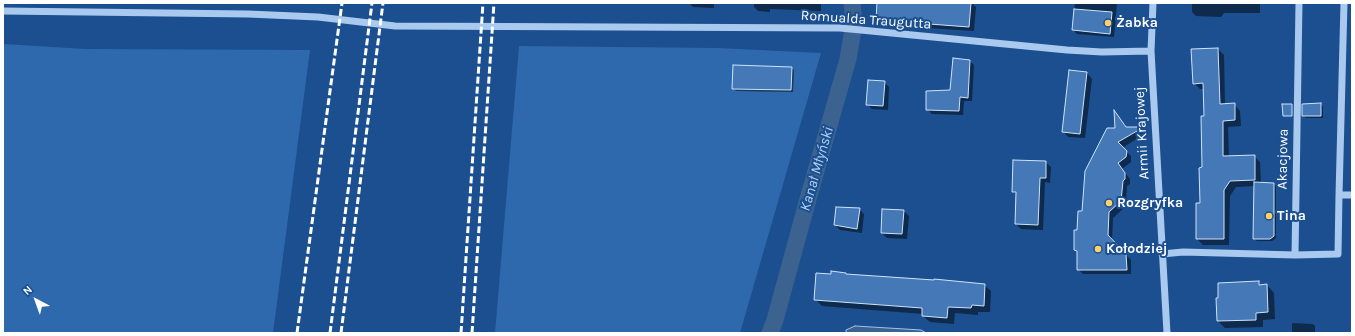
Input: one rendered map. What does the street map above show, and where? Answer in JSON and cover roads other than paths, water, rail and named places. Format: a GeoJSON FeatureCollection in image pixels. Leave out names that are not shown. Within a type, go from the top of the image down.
{"type":"FeatureCollection","features":[{"type":"Feature","properties":{"kind":"street","name":"Armii Krajowej"},"geometry":{"type":"LineString","coordinates":[[1153,3],[1151,51],[1167,333]]}},
{"type":"Feature","properties":{"kind":"street","name":"Akacjowa"},"geometry":{"type":"LineString","coordinates":[[1295,255],[1299,3]]}},
{"type":"Feature","properties":{"kind":"street"},"geometry":{"type":"LineString","coordinates":[[1162,254],[1183,252],[1295,255],[1338,254],[1344,3]]}},
{"type":"Feature","properties":{"kind":"street","name":"Romualda Traugutta"},"geometry":{"type":"LineString","coordinates":[[3,11],[248,14],[318,17],[395,26],[840,28],[1066,50],[1102,52],[1151,51]]}},
{"type":"Feature","properties":{"kind":"street"},"geometry":{"type":"LineString","coordinates":[[1339,195],[1352,195]]}},
{"type":"Feature","properties":{"kind":"waterway","name":"Kanał Młyński"},"geometry":{"type":"LineString","coordinates":[[770,333],[775,320],[848,59],[854,24],[852,3]]}},
{"type":"Feature","properties":{"kind":"railway"},"geometry":{"type":"LineString","coordinates":[[297,333],[342,3]]}},
{"type":"Feature","properties":{"kind":"railway"},"geometry":{"type":"LineString","coordinates":[[330,333],[372,3]]}},
{"type":"Feature","properties":{"kind":"railway"},"geometry":{"type":"LineString","coordinates":[[341,333],[383,3]]}},
{"type":"Feature","properties":{"kind":"railway"},"geometry":{"type":"LineString","coordinates":[[461,333],[483,3]]}},
{"type":"Feature","properties":{"kind":"railway"},"geometry":{"type":"LineString","coordinates":[[472,333],[494,3]]}},
{"type":"Feature","properties":{"kind":"place","name":"Żabka"},"geometry":{"type":"Point","coordinates":[1108,23]}},
{"type":"Feature","properties":{"kind":"place","name":"Rozgryfka"},"geometry":{"type":"Point","coordinates":[1109,203]}},
{"type":"Feature","properties":{"kind":"place","name":"Tina"},"geometry":{"type":"Point","coordinates":[1269,216]}},
{"type":"Feature","properties":{"kind":"place","name":"Kołodziej"},"geometry":{"type":"Point","coordinates":[1098,249]}}]}
